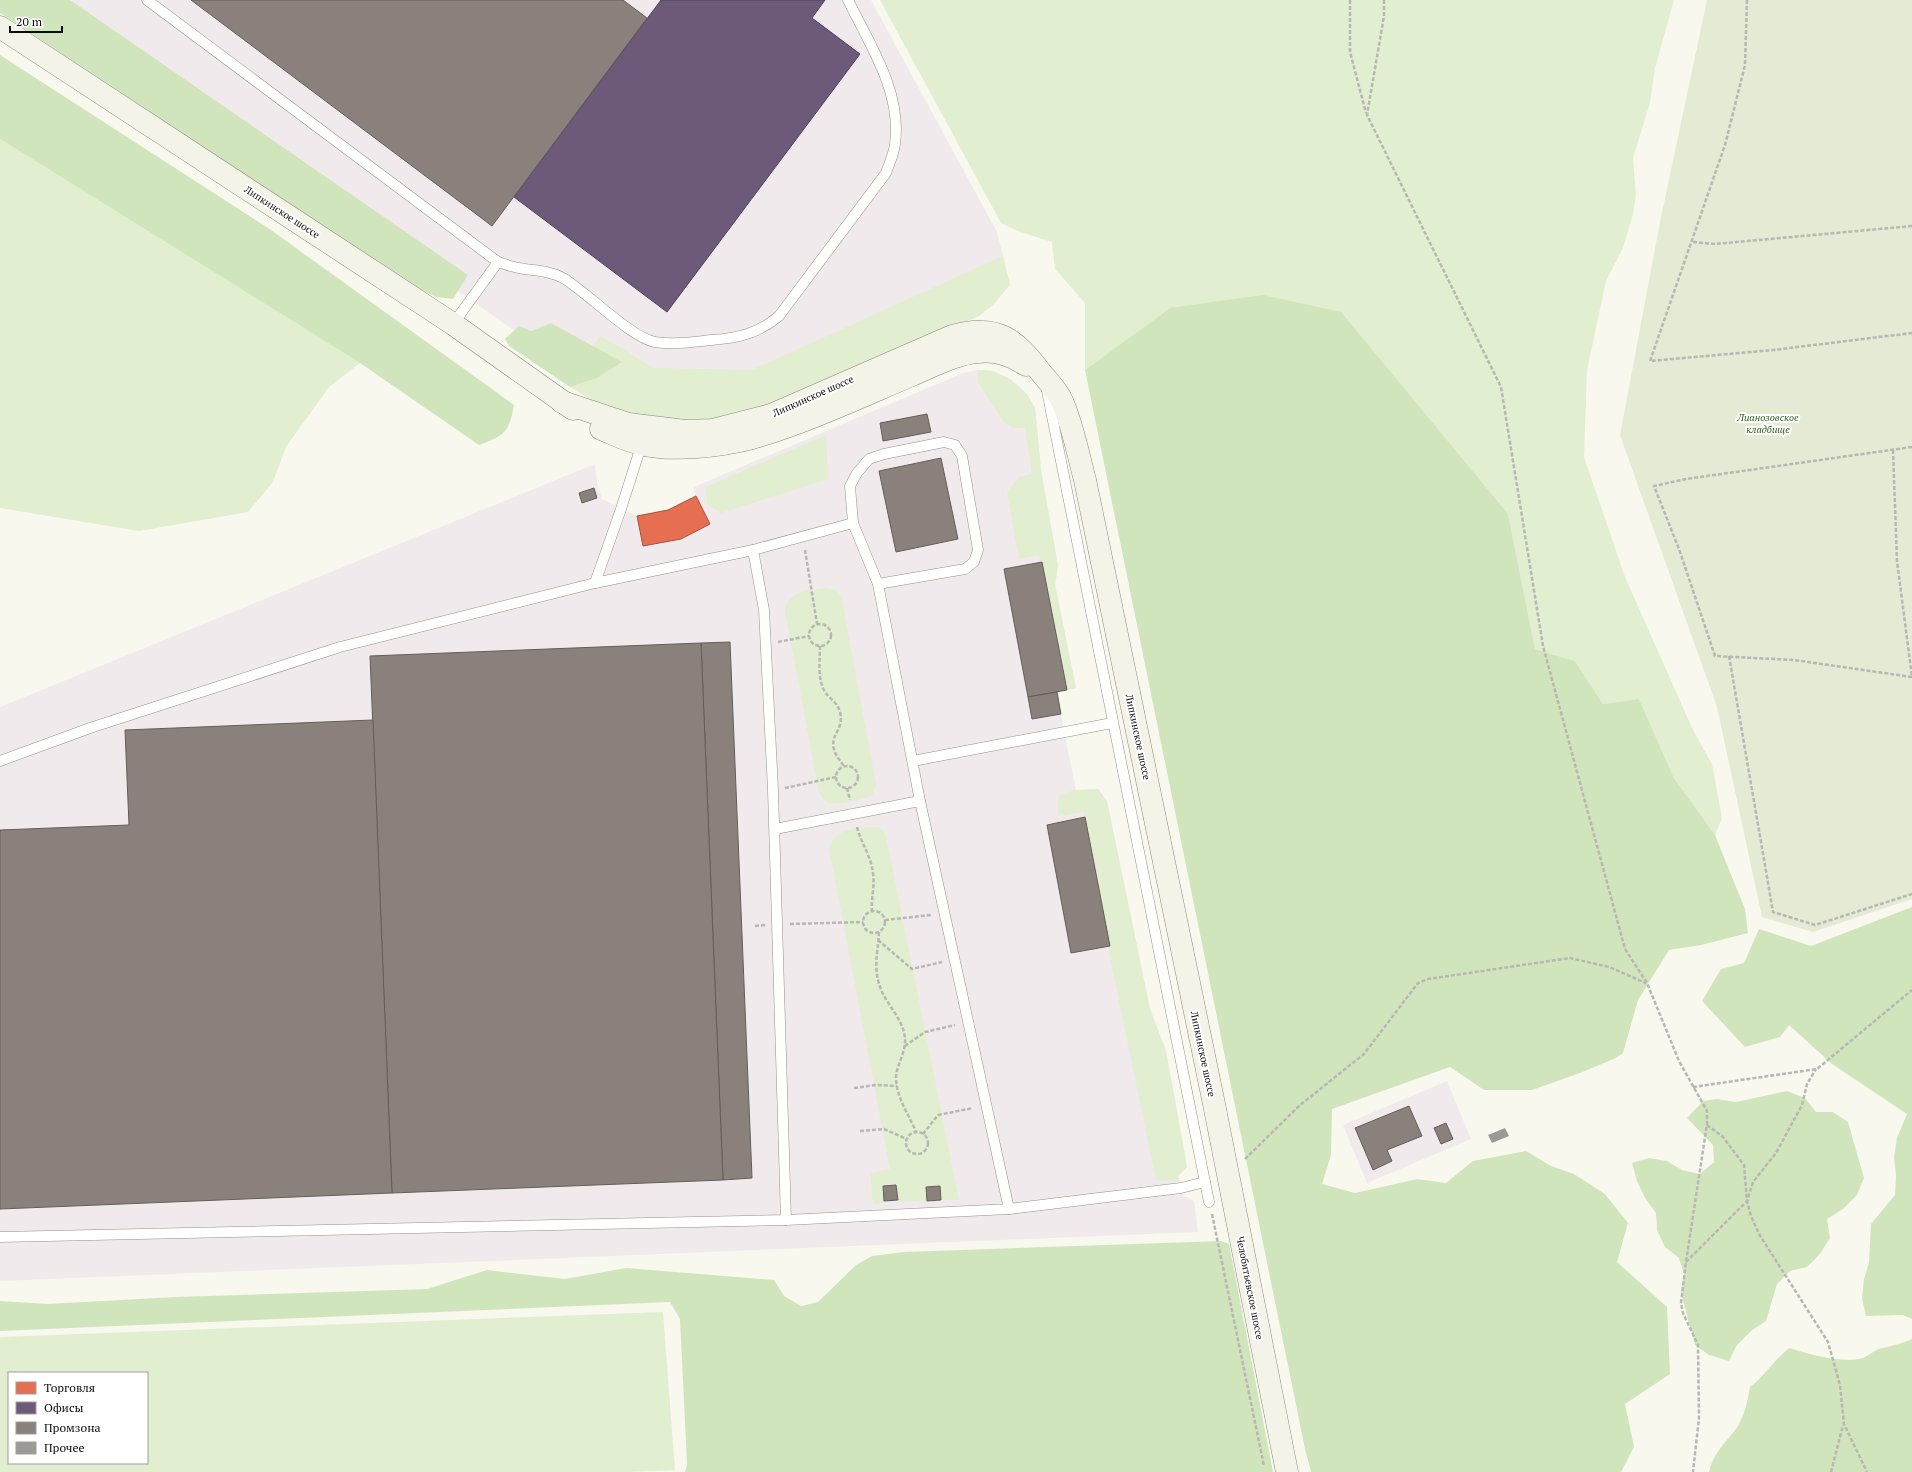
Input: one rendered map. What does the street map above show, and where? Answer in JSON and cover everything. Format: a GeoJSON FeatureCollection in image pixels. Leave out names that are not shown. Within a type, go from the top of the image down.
{"type":"FeatureCollection","features":[{"type":"Feature","properties":{"kind":"street","name":"Липкинское шоссе"},"geometry":{"type":"LineString","coordinates":[[0,27],[452,324],[562,402],[628,424],[643,435],[690,446],[731,442],[752,438],[790,425],[949,360],[976,352],[997,352],[1010,355],[1044,376]]}},
{"type":"Feature","properties":{"kind":"street","name":"Липкинское шоссе"},"geometry":{"type":"LineString","coordinates":[[643,435],[685,431],[706,431],[747,423],[771,415],[952,336],[966,332],[982,331],[998,334],[1025,352],[1061,399],[1073,434],[1085,480],[1214,1104]]}},
{"type":"Feature","properties":{"kind":"street"},"geometry":{"type":"LineString","coordinates":[[949,360],[958,353],[973,346],[1000,345],[1012,342]]}},
{"type":"Feature","properties":{"kind":"street","name":"Челобитьевское шоссе"},"geometry":{"type":"LineString","coordinates":[[1214,1104],[1287,1472]]}},
{"type":"Feature","properties":{"kind":"lane"},"geometry":{"type":"LineString","coordinates":[[147,0],[498,262],[519,268],[544,271],[562,277],[634,331],[653,342],[674,344],[726,339],[750,333],[766,327],[780,316],[886,173],[895,145],[894,108],[888,81],[848,0]]}},
{"type":"Feature","properties":{"kind":"lane"},"geometry":{"type":"LineString","coordinates":[[452,324],[498,262]]}},
{"type":"Feature","properties":{"kind":"lane"},"geometry":{"type":"LineString","coordinates":[[1044,376],[1112,723],[1209,1202]]}},
{"type":"Feature","properties":{"kind":"lane"},"geometry":{"type":"LineString","coordinates":[[595,583],[621,509],[643,435]]}},
{"type":"Feature","properties":{"kind":"lane"},"geometry":{"type":"LineString","coordinates":[[878,584],[965,569],[974,562],[978,550],[962,456],[955,445],[944,442],[884,454],[870,459],[857,473],[850,486],[853,523],[878,584],[920,801],[1009,1209]]}},
{"type":"Feature","properties":{"kind":"lane"},"geometry":{"type":"LineString","coordinates":[[0,761],[90,728],[340,647],[595,583],[753,550],[853,523]]}},
{"type":"Feature","properties":{"kind":"lane"},"geometry":{"type":"LineString","coordinates":[[753,550],[764,610],[775,829],[786,1220]]}},
{"type":"Feature","properties":{"kind":"lane"},"geometry":{"type":"LineString","coordinates":[[913,761],[1112,723]]}},
{"type":"Feature","properties":{"kind":"lane"},"geometry":{"type":"LineString","coordinates":[[775,829],[920,801]]}},
{"type":"Feature","properties":{"kind":"lane"},"geometry":{"type":"LineString","coordinates":[[0,1237],[786,1220],[1009,1209],[1181,1188],[1205,1182]]}},
{"type":"Feature","properties":{"kind":"path"},"geometry":{"type":"LineString","coordinates":[[1350,0],[1350,52],[1367,115],[1500,387],[1543,646],[1625,949],[1647,983],[1679,1061],[1707,1111],[1707,1124],[1681,1303],[1683,1313],[1698,1345],[1698,1418],[1693,1472]]}},
{"type":"Feature","properties":{"kind":"path"},"geometry":{"type":"LineString","coordinates":[[1367,115],[1384,16],[1384,0]]}},
{"type":"Feature","properties":{"kind":"path"},"geometry":{"type":"LineString","coordinates":[[1747,0],[1745,65],[1724,145],[1693,242],[1650,361],[1773,350],[1912,333]]}},
{"type":"Feature","properties":{"kind":"path"},"geometry":{"type":"LineString","coordinates":[[1693,242],[1715,244],[1912,226]]}},
{"type":"Feature","properties":{"kind":"path"},"geometry":{"type":"LineString","coordinates":[[1893,450],[1897,561],[1912,677],[1794,660],[1715,656],[1679,549],[1654,486],[1686,479],[1912,447]]}},
{"type":"Feature","properties":{"kind":"path"},"geometry":{"type":"LineString","coordinates":[[803,536],[817,624]]}},
{"type":"Feature","properties":{"kind":"path"},"geometry":{"type":"LineString","coordinates":[[817,624],[827,627],[831,634],[829,641],[820,646],[814,644],[809,636],[811,628],[817,624]]}},
{"type":"Feature","properties":{"kind":"path"},"geometry":{"type":"LineString","coordinates":[[765,645],[809,636]]}},
{"type":"Feature","properties":{"kind":"path"},"geometry":{"type":"LineString","coordinates":[[820,646],[819,668],[822,685],[825,692],[840,711],[841,719],[832,744],[834,752],[844,766],[854,769],[858,776],[856,783],[848,788],[841,786],[836,778],[838,770],[844,766]]}},
{"type":"Feature","properties":{"kind":"path"},"geometry":{"type":"LineString","coordinates":[[1729,656],[1773,912],[1815,925],[1912,894]]}},
{"type":"Feature","properties":{"kind":"path"},"geometry":{"type":"LineString","coordinates":[[773,790],[836,778]]}},
{"type":"Feature","properties":{"kind":"path"},"geometry":{"type":"LineString","coordinates":[[848,788],[858,831],[866,848],[873,872],[874,886],[872,911]]}},
{"type":"Feature","properties":{"kind":"path"},"geometry":{"type":"LineString","coordinates":[[872,911],[882,914],[885,920],[884,927],[879,932],[875,957],[878,982],[902,1028],[906,1039],[898,1067],[897,1086],[900,1100],[916,1132]]}},
{"type":"Feature","properties":{"kind":"path"},"geometry":{"type":"LineString","coordinates":[[863,922],[866,915],[872,911]]}},
{"type":"Feature","properties":{"kind":"path"},"geometry":{"type":"LineString","coordinates":[[885,920],[945,913]]}},
{"type":"Feature","properties":{"kind":"path"},"geometry":{"type":"LineString","coordinates":[[755,926],[863,922]]}},
{"type":"Feature","properties":{"kind":"path"},"geometry":{"type":"LineString","coordinates":[[863,922],[869,931],[879,932]]}},
{"type":"Feature","properties":{"kind":"path"},"geometry":{"type":"LineString","coordinates":[[878,940],[912,968],[955,959]]}},
{"type":"Feature","properties":{"kind":"path"},"geometry":{"type":"LineString","coordinates":[[1228,1176],[1299,1106],[1364,1054],[1418,983],[1428,980],[1570,958],[1609,967],[1647,983]]}},
{"type":"Feature","properties":{"kind":"path"},"geometry":{"type":"LineString","coordinates":[[1686,1262],[1747,1200],[1753,1182],[1776,1153],[1802,1105],[1806,1084],[1817,1069],[1912,990]]}},
{"type":"Feature","properties":{"kind":"path"},"geometry":{"type":"LineString","coordinates":[[904,1046],[926,1032],[968,1022]]}},
{"type":"Feature","properties":{"kind":"path"},"geometry":{"type":"LineString","coordinates":[[1693,1087],[1817,1069]]}},
{"type":"Feature","properties":{"kind":"path"},"geometry":{"type":"LineString","coordinates":[[854,1088],[876,1084],[897,1086]]}},
{"type":"Feature","properties":{"kind":"path"},"geometry":{"type":"LineString","coordinates":[[923,1134],[938,1115],[986,1106]]}},
{"type":"Feature","properties":{"kind":"path"},"geometry":{"type":"LineString","coordinates":[[1707,1124],[1723,1138],[1744,1165],[1747,1200],[1751,1216],[1759,1234],[1828,1342],[1840,1385],[1844,1424],[1868,1472]]}},
{"type":"Feature","properties":{"kind":"path"},"geometry":{"type":"LineString","coordinates":[[860,1131],[884,1129],[907,1140]]}},
{"type":"Feature","properties":{"kind":"path"},"geometry":{"type":"LineString","coordinates":[[916,1132],[923,1134],[927,1138],[928,1145],[921,1153],[911,1152],[907,1147],[907,1140],[911,1134],[916,1132]]}},
{"type":"Feature","properties":{"kind":"path"},"geometry":{"type":"LineString","coordinates":[[1209,1202],[1265,1472]]}},
{"type":"Feature","properties":{"kind":"path"},"geometry":{"type":"LineString","coordinates":[[1831,1472],[1844,1424]]}},
{"type":"Feature","properties":{"kind":"shaded area"},"geometry":{"type":"Polygon","coordinates":[[[29,0],[871,0],[997,232],[1010,285],[752,406],[616,403],[471,300],[29,0]]]}},
{"type":"Feature","properties":{"kind":"shaded area"},"geometry":{"type":"Polygon","coordinates":[[[978,370],[993,371],[1010,379],[1027,394],[1035,408],[1041,470],[1058,566],[1055,585],[1076,688],[1057,692],[1064,732],[1076,790],[1098,789],[1107,801],[1150,1009],[1166,1051],[1187,1167],[1178,1176],[1183,1196],[1194,1201],[1198,1232],[0,1281],[0,707],[595,464],[597,482],[602,499],[637,516],[668,510],[695,496],[694,487],[963,373],[978,370]]]}},
{"type":"Feature","properties":{"kind":"shaded area"},"geometry":{"type":"Polygon","coordinates":[[[1447,1081],[1471,1139],[1367,1183],[1343,1125],[1447,1081]]]}},
{"type":"Feature","properties":{"kind":"green space"},"geometry":{"type":"Polygon","coordinates":[[[0,0],[70,0],[468,275],[453,299],[436,297],[419,289],[0,13],[0,0]]]}},
{"type":"Feature","properties":{"kind":"green space"},"geometry":{"type":"Polygon","coordinates":[[[880,0],[1674,0],[1655,68],[1650,103],[1633,158],[1636,195],[1633,214],[1623,248],[1606,281],[1587,370],[1584,457],[1625,577],[1693,730],[1712,764],[1722,818],[1715,835],[1674,778],[1639,699],[1603,704],[1575,661],[1535,649],[1508,514],[1170,308],[1085,370],[1085,303],[1055,269],[1052,242],[1018,231],[1001,223],[880,0]]]}},
{"type":"Feature","properties":{"kind":"green space","name":"Лианозовское кладбище"},"geometry":{"type":"Polygon","coordinates":[[[1707,0],[1912,0],[1912,899],[1813,932],[1762,917],[1717,707],[1620,435],[1659,227],[1707,0]]]}},
{"type":"Feature","properties":{"kind":"green space"},"geometry":{"type":"Polygon","coordinates":[[[0,55],[271,230],[514,405],[508,427],[500,436],[479,445],[360,363],[0,139],[0,55]]]}},
{"type":"Feature","properties":{"kind":"green space"},"geometry":{"type":"Polygon","coordinates":[[[0,139],[360,363],[329,387],[286,447],[273,482],[248,512],[139,531],[0,508],[0,139]]]}},
{"type":"Feature","properties":{"kind":"green space"},"geometry":{"type":"Polygon","coordinates":[[[1003,256],[1010,285],[993,305],[979,316],[754,413],[733,420],[664,421],[604,408],[570,387],[597,378],[621,362],[593,346],[601,336],[654,368],[752,370],[1003,256]]]}},
{"type":"Feature","properties":{"kind":"green space"},"geometry":{"type":"Polygon","coordinates":[[[1263,295],[1341,312],[1508,514],[1535,649],[1575,661],[1603,704],[1639,699],[1674,778],[1715,835],[1745,909],[1748,933],[1701,945],[1669,950],[1638,1000],[1623,1053],[1616,1058],[1580,1073],[1532,1090],[1484,1090],[1450,1067],[1332,1109],[1331,1155],[1322,1184],[1355,1193],[1417,1179],[1446,1183],[1473,1161],[1526,1151],[1551,1166],[1574,1174],[1605,1194],[1628,1223],[1617,1262],[1667,1307],[1670,1374],[1625,1404],[1634,1447],[1621,1472],[1311,1472],[1305,1449],[1085,370],[1170,308],[1263,295]]]}},
{"type":"Feature","properties":{"kind":"green space"},"geometry":{"type":"Polygon","coordinates":[[[551,323],[622,362],[597,378],[570,387],[509,346],[505,339],[519,326],[531,331],[551,323]]]}},
{"type":"Feature","properties":{"kind":"green space"},"geometry":{"type":"Polygon","coordinates":[[[978,370],[993,371],[1010,379],[1027,394],[1035,408],[1041,470],[1058,566],[1055,585],[1076,688],[1067,690],[1039,555],[1019,559],[1007,492],[1019,477],[1032,474],[1025,428],[1013,428],[1003,421],[978,382],[978,370]]]}},
{"type":"Feature","properties":{"kind":"green space"},"geometry":{"type":"Polygon","coordinates":[[[826,435],[828,479],[721,513],[707,504],[706,487],[826,435]]]}},
{"type":"Feature","properties":{"kind":"green space"},"geometry":{"type":"Polygon","coordinates":[[[825,588],[836,591],[842,600],[876,785],[872,795],[836,804],[826,801],[822,798],[819,792],[785,611],[786,604],[789,599],[799,593],[825,588]]]}},
{"type":"Feature","properties":{"kind":"green space"},"geometry":{"type":"Polygon","coordinates":[[[1098,789],[1107,801],[1150,1009],[1166,1051],[1187,1167],[1178,1176],[1179,1180],[1156,1180],[1110,957],[1084,812],[1058,816],[1058,799],[1061,794],[1076,790],[1098,789]]]}},
{"type":"Feature","properties":{"kind":"green space"},"geometry":{"type":"Polygon","coordinates":[[[877,827],[883,830],[886,836],[959,1200],[941,1200],[940,1186],[926,1187],[927,1201],[899,1202],[896,1185],[883,1186],[884,1203],[873,1204],[870,1173],[890,1169],[829,848],[836,836],[848,830],[877,827]]]}},
{"type":"Feature","properties":{"kind":"green space"},"geometry":{"type":"Polygon","coordinates":[[[1912,907],[1912,1319],[1903,1315],[1866,1316],[1862,1298],[1864,1279],[1869,1262],[1871,1224],[1895,1195],[1896,1175],[1894,1157],[1897,1138],[1907,1114],[1832,1064],[1789,1025],[1780,1037],[1745,1047],[1702,1001],[1721,969],[1744,963],[1759,929],[1811,946],[1912,907]]]}},
{"type":"Feature","properties":{"kind":"green space"},"geometry":{"type":"Polygon","coordinates":[[[1787,1091],[1805,1098],[1816,1112],[1833,1112],[1848,1122],[1864,1178],[1857,1195],[1843,1209],[1827,1219],[1830,1238],[1820,1254],[1807,1267],[1790,1271],[1777,1284],[1766,1321],[1751,1331],[1737,1345],[1729,1361],[1709,1355],[1695,1345],[1681,1293],[1684,1274],[1679,1258],[1665,1247],[1657,1230],[1656,1213],[1645,1198],[1637,1181],[1632,1163],[1649,1158],[1667,1161],[1682,1170],[1700,1174],[1714,1162],[1713,1145],[1687,1118],[1703,1101],[1717,1099],[1736,1102],[1787,1091]]]}},
{"type":"Feature","properties":{"kind":"green space"},"geometry":{"type":"Polygon","coordinates":[[[1221,1241],[1229,1244],[1273,1472],[685,1472],[687,1464],[680,1319],[670,1302],[0,1331],[0,1301],[48,1304],[175,1297],[427,1289],[487,1270],[565,1279],[626,1268],[774,1280],[784,1296],[801,1306],[818,1302],[856,1265],[872,1256],[904,1252],[1221,1241]]]}},
{"type":"Feature","properties":{"kind":"green space"},"geometry":{"type":"Polygon","coordinates":[[[663,1312],[675,1470],[627,1472],[0,1472],[0,1337],[663,1312]]]}},
{"type":"Feature","properties":{"kind":"green space"},"geometry":{"type":"Polygon","coordinates":[[[1912,1339],[1912,1472],[1709,1472],[1715,1456],[1741,1420],[1746,1408],[1750,1387],[1789,1348],[1826,1358],[1855,1360],[1863,1358],[1879,1349],[1900,1344],[1912,1339]]]}},
{"type":"Feature","properties":{"kind":"building: Торговля"},"geometry":{"type":"Polygon","coordinates":[[[696,496],[710,524],[681,539],[643,546],[637,516],[668,510],[696,496]]]}},
{"type":"Feature","properties":{"kind":"building: Офисы"},"geometry":{"type":"Polygon","coordinates":[[[661,0],[825,0],[812,18],[860,54],[667,312],[514,197],[661,0]]]}},
{"type":"Feature","properties":{"kind":"building: Промзона"},"geometry":{"type":"Polygon","coordinates":[[[191,0],[623,0],[647,18],[492,226],[191,0]]]}},
{"type":"Feature","properties":{"kind":"building: Промзона"},"geometry":{"type":"Polygon","coordinates":[[[927,414],[931,432],[883,441],[880,423],[927,414]]]}},
{"type":"Feature","properties":{"kind":"building: Промзона"},"geometry":{"type":"Polygon","coordinates":[[[941,458],[958,539],[896,552],[879,471],[941,458]]]}},
{"type":"Feature","properties":{"kind":"building: Промзона"},"geometry":{"type":"Polygon","coordinates":[[[594,488],[597,498],[582,503],[579,493],[594,488]]]}},
{"type":"Feature","properties":{"kind":"building: Промзона"},"geometry":{"type":"Polygon","coordinates":[[[1042,562],[1067,690],[1028,697],[1004,569],[1042,562]]]}},
{"type":"Feature","properties":{"kind":"building: Промзона"},"geometry":{"type":"Polygon","coordinates":[[[730,642],[752,1178],[723,1180],[701,643],[730,642]]]}},
{"type":"Feature","properties":{"kind":"building: Промзона"},"geometry":{"type":"Polygon","coordinates":[[[701,643],[723,1180],[392,1193],[370,656],[701,643]]]}},
{"type":"Feature","properties":{"kind":"building: Промзона"},"geometry":{"type":"Polygon","coordinates":[[[1057,692],[1061,714],[1032,719],[1028,697],[1057,692]]]}},
{"type":"Feature","properties":{"kind":"building: Промзона"},"geometry":{"type":"Polygon","coordinates":[[[373,720],[392,1193],[0,1209],[0,830],[129,825],[125,730],[373,720]]]}},
{"type":"Feature","properties":{"kind":"building: Промзона"},"geometry":{"type":"Polygon","coordinates":[[[1085,817],[1110,946],[1071,953],[1047,825],[1085,817]]]}},
{"type":"Feature","properties":{"kind":"building: Промзона"},"geometry":{"type":"Polygon","coordinates":[[[1409,1106],[1422,1136],[1387,1150],[1392,1161],[1373,1170],[1355,1128],[1409,1106]]]}},
{"type":"Feature","properties":{"kind":"building: Промзона"},"geometry":{"type":"Polygon","coordinates":[[[1446,1123],[1453,1139],[1441,1144],[1434,1128],[1446,1123]]]}},
{"type":"Feature","properties":{"kind":"building: Промзона"},"geometry":{"type":"Polygon","coordinates":[[[896,1185],[898,1200],[884,1201],[883,1186],[896,1185]]]}},
{"type":"Feature","properties":{"kind":"building: Промзона"},"geometry":{"type":"Polygon","coordinates":[[[940,1186],[941,1200],[927,1201],[926,1187],[940,1186]]]}},
{"type":"Feature","properties":{"kind":"building: Прочее"},"geometry":{"type":"Polygon","coordinates":[[[1505,1128],[1509,1136],[1492,1143],[1488,1135],[1505,1128]]]}}]}
